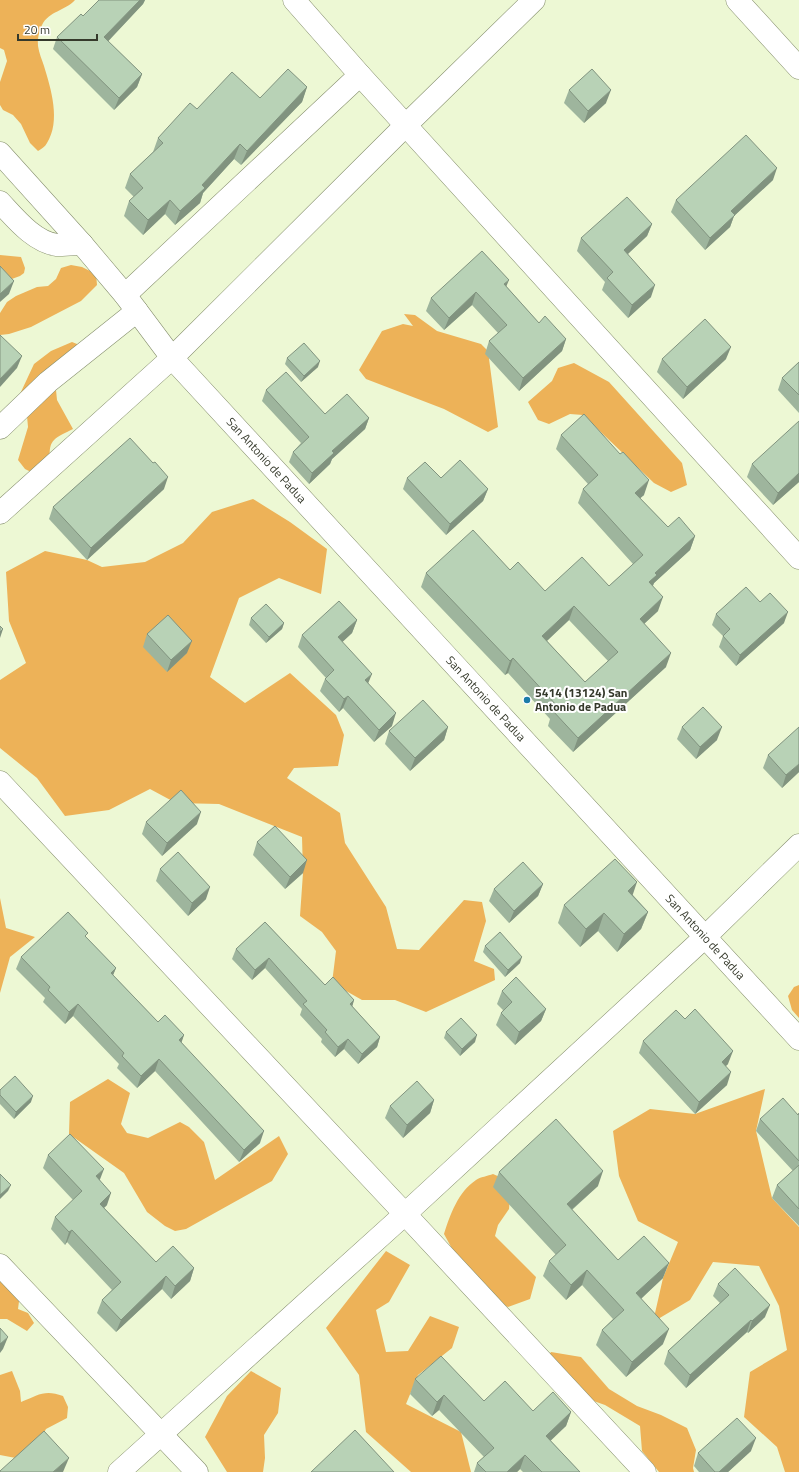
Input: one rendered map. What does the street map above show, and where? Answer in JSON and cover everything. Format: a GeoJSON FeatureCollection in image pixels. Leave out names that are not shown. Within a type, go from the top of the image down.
{"type":"FeatureCollection","features":[{"type":"Feature","properties":{"kind":"street"},"geometry":{"type":"LineString","coordinates":[[294,0],[360,75],[799,558]]}},
{"type":"Feature","properties":{"kind":"street"},"geometry":{"type":"LineString","coordinates":[[0,513],[172,358],[406,124],[534,0]]}},
{"type":"Feature","properties":{"kind":"street"},"geometry":{"type":"LineString","coordinates":[[737,0],[799,68]]}},
{"type":"Feature","properties":{"kind":"street"},"geometry":{"type":"LineString","coordinates":[[0,428],[131,303],[360,75]]}},
{"type":"Feature","properties":{"kind":"street","name":"San Antonio de Padua"},"geometry":{"type":"LineString","coordinates":[[0,153],[82,244],[131,303],[172,358],[799,1039]]}},
{"type":"Feature","properties":{"kind":"street"},"geometry":{"type":"LineString","coordinates":[[0,202],[22,225],[40,239],[56,245],[82,244]]}},
{"type":"Feature","properties":{"kind":"street"},"geometry":{"type":"LineString","coordinates":[[0,782],[406,1214],[645,1472]]}},
{"type":"Feature","properties":{"kind":"street"},"geometry":{"type":"LineString","coordinates":[[119,1472],[406,1214],[705,936],[799,845]]}},
{"type":"Feature","properties":{"kind":"street"},"geometry":{"type":"LineString","coordinates":[[0,1265],[197,1472]]}},
{"type":"Feature","properties":{"kind":"shaded area"},"geometry":{"type":"Polygon","coordinates":[[[0,0],[75,0],[67,7],[45,20],[38,36],[38,49],[52,95],[54,115],[51,134],[43,148],[38,151],[30,143],[21,124],[13,115],[3,110],[0,105],[0,82],[7,61],[4,50],[0,48],[0,0]]]}},
{"type":"Feature","properties":{"kind":"shaded area"},"geometry":{"type":"Polygon","coordinates":[[[0,255],[21,257],[25,268],[24,273],[9,280],[0,274],[0,255]]]}},
{"type":"Feature","properties":{"kind":"shaded area"},"geometry":{"type":"Polygon","coordinates":[[[71,265],[82,267],[96,274],[97,285],[81,301],[31,327],[9,334],[0,335],[0,313],[7,302],[16,296],[37,287],[48,286],[56,279],[61,268],[71,265]]]}},
{"type":"Feature","properties":{"kind":"shaded area"},"geometry":{"type":"Polygon","coordinates":[[[404,314],[415,315],[437,331],[481,344],[488,351],[498,427],[488,432],[444,409],[366,379],[359,370],[382,331],[403,324],[413,326],[404,314]]]}},
{"type":"Feature","properties":{"kind":"shaded area"},"geometry":{"type":"Polygon","coordinates":[[[72,342],[82,346],[56,390],[57,400],[73,429],[54,440],[50,447],[50,460],[33,473],[25,469],[18,460],[28,427],[27,416],[20,394],[34,364],[51,351],[72,342]]]}},
{"type":"Feature","properties":{"kind":"shaded area"},"geometry":{"type":"Polygon","coordinates":[[[574,363],[609,382],[682,463],[687,485],[671,492],[654,483],[583,415],[570,414],[549,424],[538,420],[528,402],[552,381],[558,368],[574,363]]]}},
{"type":"Feature","properties":{"kind":"shaded area"},"geometry":{"type":"Polygon","coordinates":[[[253,499],[290,522],[327,549],[321,594],[279,578],[239,598],[210,677],[245,703],[290,673],[336,715],[344,735],[338,766],[294,768],[287,778],[340,813],[345,843],[386,907],[397,949],[419,950],[464,900],[482,902],[486,921],[474,961],[494,969],[495,980],[426,1012],[395,1000],[362,1000],[332,983],[336,951],[322,932],[300,916],[303,873],[302,837],[219,804],[176,803],[150,789],[109,810],[65,816],[37,778],[0,748],[0,680],[26,663],[9,621],[6,572],[45,551],[87,560],[102,567],[145,562],[183,543],[212,512],[253,499]]]}},
{"type":"Feature","properties":{"kind":"shaded area"},"geometry":{"type":"Polygon","coordinates":[[[0,898],[6,928],[35,937],[10,957],[0,993],[0,898]]]}},
{"type":"Feature","properties":{"kind":"shaded area"},"geometry":{"type":"Polygon","coordinates":[[[799,985],[799,1018],[792,1010],[788,996],[794,987],[799,985]]]}},
{"type":"Feature","properties":{"kind":"shaded area"},"geometry":{"type":"Polygon","coordinates":[[[108,1079],[130,1093],[121,1124],[127,1133],[148,1138],[180,1122],[189,1127],[204,1142],[215,1180],[279,1136],[288,1154],[272,1181],[186,1229],[175,1231],[165,1226],[147,1212],[124,1173],[69,1134],[70,1102],[108,1079]]]}},
{"type":"Feature","properties":{"kind":"shaded area"},"geometry":{"type":"Polygon","coordinates":[[[765,1089],[756,1131],[772,1198],[799,1227],[799,1472],[785,1472],[777,1447],[744,1417],[750,1372],[787,1350],[779,1306],[759,1266],[713,1262],[690,1300],[653,1322],[663,1278],[678,1242],[638,1221],[619,1176],[613,1131],[650,1109],[695,1114],[765,1089]]]}},
{"type":"Feature","properties":{"kind":"shaded area"},"geometry":{"type":"Polygon","coordinates":[[[493,1174],[511,1182],[509,1209],[498,1225],[495,1236],[536,1277],[530,1299],[508,1307],[483,1293],[467,1276],[444,1234],[452,1212],[464,1191],[478,1179],[493,1174]]]}},
{"type":"Feature","properties":{"kind":"shaded area"},"geometry":{"type":"Polygon","coordinates":[[[386,1251],[410,1265],[389,1302],[376,1310],[386,1352],[408,1351],[430,1316],[459,1327],[452,1348],[418,1375],[406,1404],[461,1432],[471,1472],[411,1472],[366,1432],[359,1375],[326,1328],[386,1251]]]}},
{"type":"Feature","properties":{"kind":"shaded area"},"geometry":{"type":"Polygon","coordinates":[[[0,1270],[21,1286],[18,1309],[28,1313],[34,1323],[27,1331],[7,1319],[0,1319],[0,1270]]]}},
{"type":"Feature","properties":{"kind":"shaded area"},"geometry":{"type":"Polygon","coordinates":[[[551,1352],[581,1357],[609,1389],[637,1406],[661,1415],[687,1428],[696,1450],[693,1468],[694,1472],[659,1472],[642,1451],[640,1426],[605,1405],[568,1392],[546,1359],[551,1352]]]}},
{"type":"Feature","properties":{"kind":"shaded area"},"geometry":{"type":"Polygon","coordinates":[[[12,1371],[20,1391],[21,1402],[37,1395],[51,1393],[63,1396],[68,1407],[67,1418],[46,1429],[32,1456],[21,1459],[0,1455],[0,1375],[12,1371]]]}},
{"type":"Feature","properties":{"kind":"shaded area"},"geometry":{"type":"Polygon","coordinates":[[[251,1371],[281,1388],[278,1413],[264,1435],[265,1458],[263,1472],[227,1472],[205,1437],[227,1396],[251,1371]]]}},
{"type":"Feature","properties":{"kind":"building"},"geometry":{"type":"Polygon","coordinates":[[[99,0],[140,0],[104,37],[142,74],[119,98],[57,37],[81,14],[83,16],[99,0]]]}},
{"type":"Feature","properties":{"kind":"building"},"geometry":{"type":"Polygon","coordinates":[[[288,69],[307,87],[247,151],[240,144],[202,185],[205,188],[180,211],[170,200],[148,220],[129,201],[143,188],[130,174],[163,143],[158,138],[190,103],[197,109],[232,72],[260,98],[288,69]]]}},
{"type":"Feature","properties":{"kind":"building"},"geometry":{"type":"Polygon","coordinates":[[[592,69],[611,90],[588,111],[569,90],[592,69]]]}},
{"type":"Feature","properties":{"kind":"building"},"geometry":{"type":"Polygon","coordinates":[[[746,135],[777,168],[731,211],[735,215],[710,238],[676,200],[746,135]]]}},
{"type":"Feature","properties":{"kind":"building"},"geometry":{"type":"Polygon","coordinates":[[[627,197],[652,224],[624,250],[655,285],[632,305],[607,278],[613,272],[581,238],[627,197]]]}},
{"type":"Feature","properties":{"kind":"building"},"geometry":{"type":"Polygon","coordinates":[[[482,251],[509,280],[504,284],[539,323],[545,316],[566,339],[523,378],[489,341],[507,325],[476,292],[449,318],[431,298],[482,251]]]}},
{"type":"Feature","properties":{"kind":"building"},"geometry":{"type":"Polygon","coordinates":[[[0,266],[14,281],[0,294],[0,266]]]}},
{"type":"Feature","properties":{"kind":"building"},"geometry":{"type":"Polygon","coordinates":[[[705,319],[731,347],[687,387],[662,359],[705,319]]]}},
{"type":"Feature","properties":{"kind":"building"},"geometry":{"type":"Polygon","coordinates":[[[0,335],[22,356],[0,379],[0,335]]]}},
{"type":"Feature","properties":{"kind":"building"},"geometry":{"type":"Polygon","coordinates":[[[304,343],[320,361],[304,376],[287,358],[304,343]]]}},
{"type":"Feature","properties":{"kind":"building"},"geometry":{"type":"Polygon","coordinates":[[[799,362],[799,395],[782,378],[799,362]]]}},
{"type":"Feature","properties":{"kind":"building"},"geometry":{"type":"Polygon","coordinates":[[[286,372],[325,414],[347,394],[369,418],[332,451],[334,453],[312,473],[293,452],[309,437],[266,390],[286,372]]]}},
{"type":"Feature","properties":{"kind":"building"},"geometry":{"type":"Polygon","coordinates":[[[584,414],[620,454],[623,452],[649,480],[635,493],[668,527],[679,517],[695,536],[655,573],[657,575],[649,582],[663,597],[640,619],[671,653],[578,738],[553,711],[558,707],[513,658],[510,661],[426,573],[473,530],[510,570],[518,562],[545,591],[582,557],[609,586],[643,555],[583,489],[598,475],[561,435],[584,414]],[[574,606],[542,636],[585,682],[618,652],[574,606]]]}},
{"type":"Feature","properties":{"kind":"building"},"geometry":{"type":"Polygon","coordinates":[[[799,421],[799,473],[778,493],[752,464],[799,421]]]}},
{"type":"Feature","properties":{"kind":"building"},"geometry":{"type":"Polygon","coordinates":[[[130,438],[168,477],[91,548],[53,507],[130,438]]]}},
{"type":"Feature","properties":{"kind":"building"},"geometry":{"type":"Polygon","coordinates":[[[460,460],[488,489],[450,524],[407,478],[425,462],[441,478],[460,460]]]}},
{"type":"Feature","properties":{"kind":"building"},"geometry":{"type":"Polygon","coordinates":[[[746,587],[760,602],[770,593],[788,612],[740,655],[723,636],[730,629],[716,614],[746,587]]]}},
{"type":"Feature","properties":{"kind":"building"},"geometry":{"type":"Polygon","coordinates":[[[339,601],[357,620],[338,637],[372,674],[365,680],[396,713],[379,730],[348,696],[344,699],[325,679],[334,670],[302,635],[339,601]]]}},
{"type":"Feature","properties":{"kind":"building"},"geometry":{"type":"Polygon","coordinates":[[[266,604],[284,623],[269,637],[251,618],[266,604]]]}},
{"type":"Feature","properties":{"kind":"building"},"geometry":{"type":"Polygon","coordinates":[[[168,615],[192,641],[171,660],[147,634],[168,615]]]}},
{"type":"Feature","properties":{"kind":"building"},"geometry":{"type":"Polygon","coordinates":[[[423,700],[448,727],[415,758],[389,731],[423,700]]]}},
{"type":"Feature","properties":{"kind":"building"},"geometry":{"type":"Polygon","coordinates":[[[703,707],[722,727],[700,747],[682,727],[703,707]]]}},
{"type":"Feature","properties":{"kind":"building"},"geometry":{"type":"Polygon","coordinates":[[[799,727],[799,764],[786,775],[768,755],[799,727]]]}},
{"type":"Feature","properties":{"kind":"building"},"geometry":{"type":"Polygon","coordinates":[[[181,790],[201,812],[167,843],[146,822],[181,790]]]}},
{"type":"Feature","properties":{"kind":"building"},"geometry":{"type":"Polygon","coordinates":[[[275,826],[307,860],[290,877],[257,842],[275,826]]]}},
{"type":"Feature","properties":{"kind":"building"},"geometry":{"type":"Polygon","coordinates":[[[178,852],[210,887],[192,903],[160,869],[178,852]]]}},
{"type":"Feature","properties":{"kind":"building"},"geometry":{"type":"Polygon","coordinates":[[[615,859],[637,882],[628,891],[648,912],[624,934],[604,913],[586,929],[564,905],[615,859]]]}},
{"type":"Feature","properties":{"kind":"building"},"geometry":{"type":"Polygon","coordinates":[[[523,862],[543,884],[514,911],[494,889],[523,862]]]}},
{"type":"Feature","properties":{"kind":"building"},"geometry":{"type":"Polygon","coordinates":[[[68,912],[88,933],[85,936],[116,968],[111,973],[158,1022],[165,1015],[184,1035],[179,1040],[264,1131],[244,1150],[159,1059],[141,1076],[122,1056],[124,1053],[78,1004],[69,1012],[48,990],[50,987],[21,957],[68,912]]]}},
{"type":"Feature","properties":{"kind":"building"},"geometry":{"type":"Polygon","coordinates":[[[265,922],[325,985],[333,977],[354,1000],[350,1004],[380,1037],[362,1054],[348,1039],[338,1047],[325,1032],[327,1030],[303,1004],[307,1001],[269,958],[255,970],[236,949],[265,922]]]}},
{"type":"Feature","properties":{"kind":"building"},"geometry":{"type":"Polygon","coordinates":[[[500,932],[522,957],[508,970],[485,946],[500,932]]]}},
{"type":"Feature","properties":{"kind":"building"},"geometry":{"type":"Polygon","coordinates":[[[516,977],[546,1009],[519,1032],[501,1013],[512,1002],[502,991],[516,977]]]}},
{"type":"Feature","properties":{"kind":"building"},"geometry":{"type":"Polygon","coordinates":[[[695,1009],[733,1051],[722,1062],[731,1072],[699,1102],[643,1041],[676,1010],[685,1019],[695,1009]]]}},
{"type":"Feature","properties":{"kind":"building"},"geometry":{"type":"Polygon","coordinates":[[[461,1018],[477,1035],[462,1049],[446,1032],[461,1018]]]}},
{"type":"Feature","properties":{"kind":"building"},"geometry":{"type":"Polygon","coordinates":[[[15,1076],[33,1096],[16,1112],[0,1095],[0,1090],[15,1076]]]}},
{"type":"Feature","properties":{"kind":"building"},"geometry":{"type":"Polygon","coordinates":[[[417,1081],[434,1100],[407,1125],[390,1106],[417,1081]]]}},
{"type":"Feature","properties":{"kind":"building"},"geometry":{"type":"Polygon","coordinates":[[[783,1098],[798,1115],[799,1113],[799,1161],[760,1119],[783,1098]]]}},
{"type":"Feature","properties":{"kind":"building"},"geometry":{"type":"Polygon","coordinates":[[[556,1119],[603,1171],[567,1204],[618,1260],[644,1236],[669,1263],[636,1293],[669,1329],[632,1362],[602,1330],[624,1310],[587,1270],[571,1285],[549,1261],[566,1245],[499,1172],[556,1119]]]}},
{"type":"Feature","properties":{"kind":"building"},"geometry":{"type":"Polygon","coordinates":[[[70,1134],[104,1169],[96,1176],[111,1193],[100,1204],[156,1262],[173,1246],[194,1268],[175,1286],[166,1276],[121,1320],[102,1300],[121,1282],[72,1230],[69,1232],[55,1217],[82,1191],[48,1155],[70,1134]]]}},
{"type":"Feature","properties":{"kind":"building"},"geometry":{"type":"Polygon","coordinates":[[[799,1165],[799,1209],[777,1185],[799,1165]]]}},
{"type":"Feature","properties":{"kind":"building"},"geometry":{"type":"Polygon","coordinates":[[[0,1174],[11,1185],[0,1195],[0,1174]]]}},
{"type":"Feature","properties":{"kind":"building"},"geometry":{"type":"Polygon","coordinates":[[[735,1268],[770,1305],[752,1321],[751,1320],[690,1375],[668,1351],[729,1295],[718,1284],[735,1268]]]}},
{"type":"Feature","properties":{"kind":"building"},"geometry":{"type":"Polygon","coordinates":[[[0,1328],[8,1337],[0,1344],[0,1328]]]}},
{"type":"Feature","properties":{"kind":"building"},"geometry":{"type":"Polygon","coordinates":[[[441,1356],[484,1401],[505,1381],[533,1411],[553,1392],[571,1412],[546,1436],[580,1472],[542,1472],[525,1455],[507,1472],[486,1472],[477,1463],[494,1448],[444,1395],[437,1402],[415,1379],[441,1356]]]}},
{"type":"Feature","properties":{"kind":"building"},"geometry":{"type":"Polygon","coordinates":[[[737,1418],[756,1438],[719,1472],[715,1472],[698,1453],[737,1418]]]}},
{"type":"Feature","properties":{"kind":"building"},"geometry":{"type":"Polygon","coordinates":[[[355,1430],[394,1472],[311,1472],[355,1430]]]}},
{"type":"Feature","properties":{"kind":"building"},"geometry":{"type":"Polygon","coordinates":[[[44,1431],[69,1458],[53,1472],[0,1472],[0,1471],[44,1431]]]}},
{"type":"Feature","properties":{"kind":"place","name":"5414 (13124) San Antonio de Padua"},"geometry":{"type":"Point","coordinates":[527,700]}}]}
